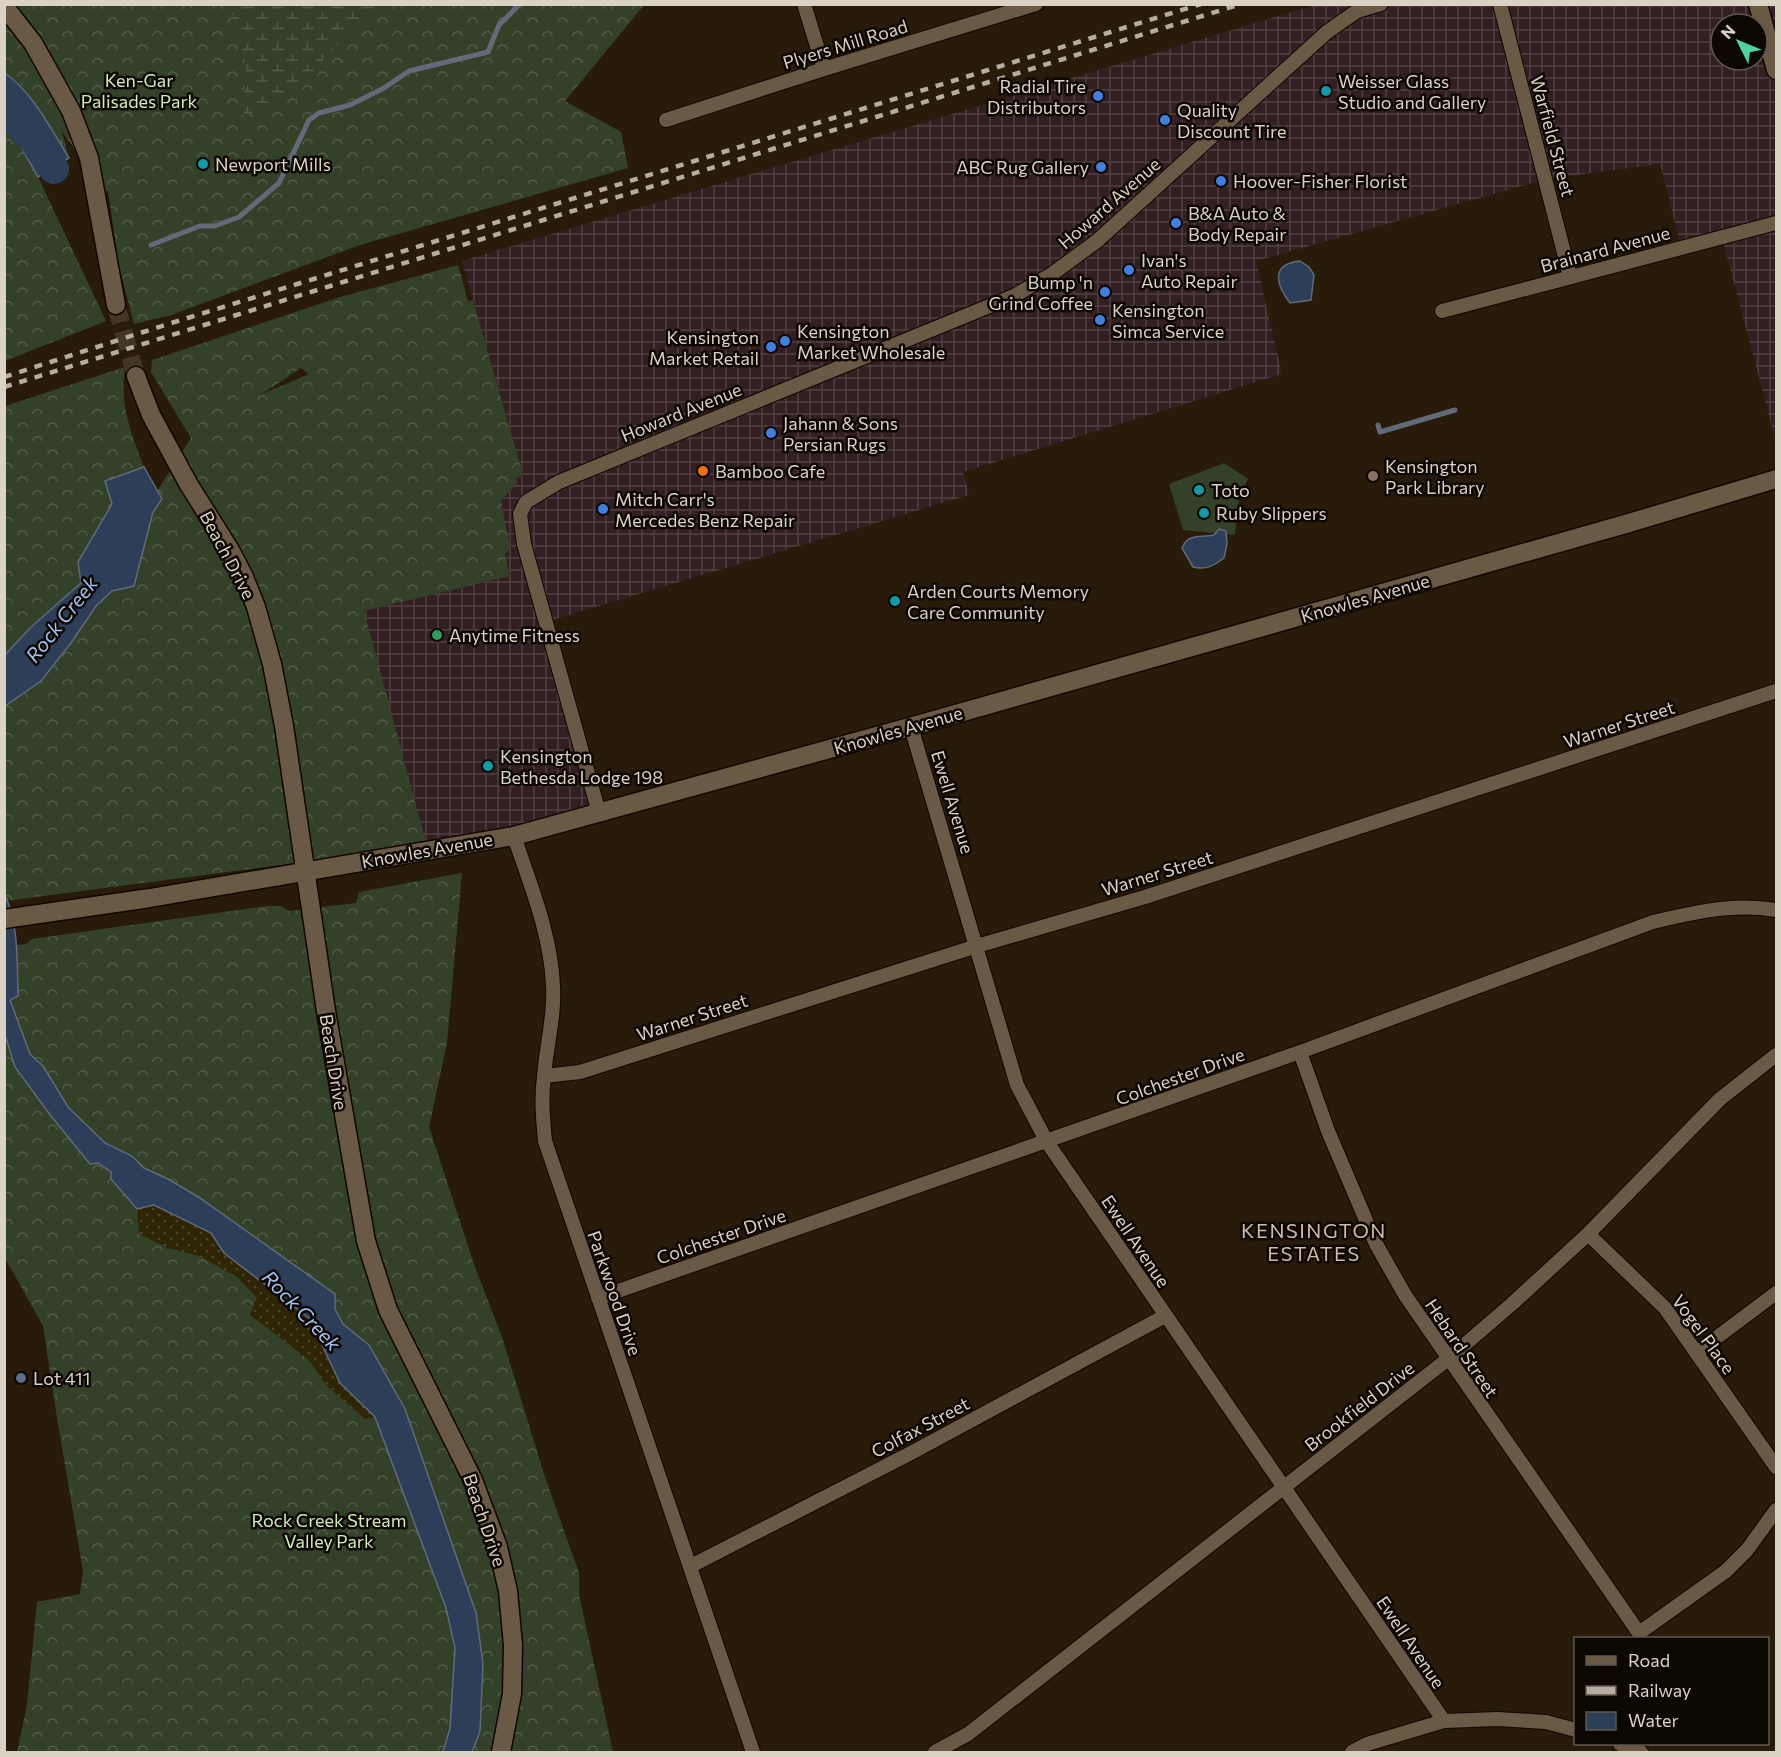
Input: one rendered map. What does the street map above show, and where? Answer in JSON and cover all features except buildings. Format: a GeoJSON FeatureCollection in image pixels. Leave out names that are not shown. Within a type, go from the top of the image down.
{"type":"FeatureCollection","features":[{"type":"Feature","properties":{"kind":"street"},"geometry":{"type":"LineString","coordinates":[[804,4],[824,69]]}},
{"type":"Feature","properties":{"kind":"street","name":"Plyers Mill Road"},"geometry":{"type":"LineString","coordinates":[[666,120],[1036,4]]}},
{"type":"Feature","properties":{"kind":"street","name":"Howard Avenue"},"geometry":{"type":"LineString","coordinates":[[599,813],[524,544],[520,514],[526,502],[559,482],[1014,296],[1052,274],[1097,241],[1327,32],[1357,11],[1381,4]]}},
{"type":"Feature","properties":{"kind":"street","name":"Warfield Street"},"geometry":{"type":"LineString","coordinates":[[1500,4],[1570,276]]}},
{"type":"Feature","properties":{"kind":"street"},"geometry":{"type":"LineString","coordinates":[[1758,4],[1776,70]]}},
{"type":"Feature","properties":{"kind":"street"},"geometry":{"type":"LineString","coordinates":[[4,6],[33,43],[71,111],[82,139],[89,158],[116,304]]}},
{"type":"Feature","properties":{"kind":"street","name":"Brainard Avenue"},"geometry":{"type":"LineString","coordinates":[[1442,311],[1776,223]]}},
{"type":"Feature","properties":{"kind":"street","name":"Beach Drive"},"geometry":{"type":"LineString","coordinates":[[136,376],[151,415],[189,485],[230,550],[244,577],[256,607],[272,664],[284,726],[348,1149],[366,1240],[388,1310],[473,1480],[498,1547],[508,1591],[513,1645],[512,1694],[501,1752]]}},
{"type":"Feature","properties":{"kind":"street","name":"Knowles Avenue"},"geometry":{"type":"LineString","coordinates":[[12,918],[150,898],[514,836],[911,727],[1776,479]]}},
{"type":"Feature","properties":{"kind":"street","name":"Warner Street"},"geometry":{"type":"LineString","coordinates":[[544,1076],[580,1072],[976,946],[1145,897],[1776,691]]}},
{"type":"Feature","properties":{"kind":"street","name":"Ewell Avenue"},"geometry":{"type":"LineString","coordinates":[[911,727],[1017,1085],[1047,1142],[1444,1721]]}},
{"type":"Feature","properties":{"kind":"street","name":"Parkwood Drive"},"geometry":{"type":"LineString","coordinates":[[514,836],[533,892],[551,958],[554,988],[542,1105],[545,1141],[753,1752]]}},
{"type":"Feature","properties":{"kind":"street","name":"Colchester Drive"},"geometry":{"type":"LineString","coordinates":[[597,1298],[1300,1052],[1653,922],[1711,908],[1776,910]]}},
{"type":"Feature","properties":{"kind":"street","name":"Hebard Street"},"geometry":{"type":"LineString","coordinates":[[1300,1052],[1328,1131],[1376,1244],[1405,1295],[1638,1636]]}},
{"type":"Feature","properties":{"kind":"street","name":"Brookfield Drive"},"geometry":{"type":"LineString","coordinates":[[935,1752],[968,1734],[1448,1359],[1588,1234],[1719,1099],[1776,1055]]}},
{"type":"Feature","properties":{"kind":"street","name":"Vogel Place"},"geometry":{"type":"LineString","coordinates":[[1588,1234],[1665,1308],[1776,1467]]}},
{"type":"Feature","properties":{"kind":"street"},"geometry":{"type":"LineString","coordinates":[[1696,1353],[1776,1293]]}},
{"type":"Feature","properties":{"kind":"street","name":"Colfax Street"},"geometry":{"type":"LineString","coordinates":[[691,1566],[910,1453],[1165,1316]]}},
{"type":"Feature","properties":{"kind":"street"},"geometry":{"type":"LineString","coordinates":[[1638,1636],[1726,1571],[1747,1550],[1776,1510]]}},
{"type":"Feature","properties":{"kind":"street"},"geometry":{"type":"LineString","coordinates":[[1352,1752],[1367,1744],[1444,1721],[1498,1719],[1546,1722],[1574,1730]]}},
{"type":"Feature","properties":{"kind":"street"},"geometry":{"type":"LineString","coordinates":[[1625,1745],[1641,1752]]}},
{"type":"Feature","properties":{"kind":"shaded area"},"geometry":{"type":"Polygon","coordinates":[[[1315,5],[1776,5],[1776,442],[1722,238],[1681,247],[1660,164],[1546,179],[1256,261],[1282,374],[963,472],[969,495],[545,622],[599,813],[416,853],[364,611],[510,576],[490,488],[523,475],[462,261],[1315,5]]]}},
{"type":"Feature","properties":{"kind":"green space"},"geometry":{"type":"Polygon","coordinates":[[[230,4],[380,5],[327,55],[297,95],[243,116],[246,63],[230,4]]]}},
{"type":"Feature","properties":{"kind":"green space","name":"Ken-Gar Palisades Park"},"geometry":{"type":"Polygon","coordinates":[[[4,5],[644,5],[565,101],[621,132],[628,168],[360,245],[171,315],[134,324],[119,266],[108,191],[95,195],[72,145],[26,86],[5,69],[4,5]]]}},
{"type":"Feature","properties":{"kind":"green space"},"geometry":{"type":"Polygon","coordinates":[[[4,27],[56,111],[69,158],[33,101],[5,73],[4,27]]]}},
{"type":"Feature","properties":{"kind":"green space"},"geometry":{"type":"Polygon","coordinates":[[[5,118],[38,177],[106,321],[5,361],[5,118]]]}},
{"type":"Feature","properties":{"kind":"green space"},"geometry":{"type":"Polygon","coordinates":[[[458,265],[468,301],[473,300],[523,475],[516,478],[517,483],[501,501],[510,547],[505,555],[510,576],[364,611],[427,846],[5,901],[5,406],[125,367],[125,406],[144,467],[105,481],[112,504],[78,562],[81,583],[35,624],[27,650],[134,527],[191,438],[151,372],[152,360],[340,297],[458,265]],[[301,368],[262,394],[309,374],[301,368]]]}},
{"type":"Feature","properties":{"kind":"green space"},"geometry":{"type":"Polygon","coordinates":[[[1224,463],[1248,479],[1239,497],[1235,535],[1183,530],[1169,484],[1224,463]]]}},
{"type":"Feature","properties":{"kind":"green space","name":"Rock Creek Stream Valley Park"},"geometry":{"type":"Polygon","coordinates":[[[462,873],[447,1043],[429,1127],[475,1267],[502,1337],[544,1474],[579,1573],[579,1594],[613,1752],[17,1752],[27,1705],[37,1602],[80,1594],[83,1571],[43,1326],[5,1258],[4,947],[26,944],[32,939],[266,906],[281,906],[289,911],[356,903],[359,892],[462,873]]]}},
{"type":"Feature","properties":{"kind":"sand"},"geometry":{"type":"Polygon","coordinates":[[[154,1204],[211,1233],[224,1253],[320,1327],[322,1345],[340,1383],[375,1417],[365,1419],[327,1386],[309,1360],[250,1315],[257,1298],[237,1277],[199,1256],[168,1248],[139,1234],[137,1209],[154,1204]]]}},
{"type":"Feature","properties":{"kind":"water"},"geometry":{"type":"Polygon","coordinates":[[[5,73],[33,101],[69,158],[38,177],[5,118],[5,73]]]}},
{"type":"Feature","properties":{"kind":"water"},"geometry":{"type":"Polygon","coordinates":[[[1300,261],[1309,267],[1314,275],[1311,300],[1290,303],[1281,289],[1278,276],[1284,266],[1300,261]]]}},
{"type":"Feature","properties":{"kind":"water"},"geometry":{"type":"Polygon","coordinates":[[[144,467],[162,499],[153,512],[134,586],[112,591],[96,606],[41,681],[5,706],[5,655],[30,628],[81,583],[78,562],[112,504],[105,481],[144,467]]]}},
{"type":"Feature","properties":{"kind":"water"},"geometry":{"type":"Polygon","coordinates":[[[1219,529],[1226,531],[1227,544],[1224,558],[1210,567],[1193,567],[1182,548],[1185,543],[1191,538],[1214,535],[1219,529]]]}},
{"type":"Feature","properties":{"kind":"water"},"geometry":{"type":"Polygon","coordinates":[[[4,893],[15,930],[17,956],[18,996],[10,1000],[30,1054],[43,1066],[68,1107],[105,1143],[132,1156],[144,1168],[200,1198],[335,1294],[335,1309],[343,1324],[369,1345],[405,1409],[476,1613],[483,1664],[480,1731],[472,1752],[443,1752],[450,1728],[455,1648],[446,1608],[375,1417],[340,1383],[322,1345],[320,1327],[224,1253],[211,1233],[154,1205],[137,1209],[111,1179],[111,1172],[98,1163],[90,1164],[15,1067],[5,1035],[4,893]]]}},
{"type":"Feature","properties":{"kind":"waterway"},"geometry":{"type":"LineString","coordinates":[[151,245],[200,226],[215,226],[239,217],[279,183],[309,120],[319,113],[350,105],[384,88],[409,71],[488,52],[499,25],[520,4]]}},
{"type":"Feature","properties":{"kind":"waterway","name":"Rock Creek"},"geometry":{"type":"LineString","coordinates":[[4,108],[34,140],[54,169]]}},
{"type":"Feature","properties":{"kind":"waterway"},"geometry":{"type":"LineString","coordinates":[[1378,425],[1380,432],[1455,410]]}},
{"type":"Feature","properties":{"kind":"tunnel"},"geometry":{"type":"LineString","coordinates":[[116,305],[136,376]]}},
{"type":"Feature","properties":{"kind":"railway"},"geometry":{"type":"LineString","coordinates":[[4,377],[1201,4]]}},
{"type":"Feature","properties":{"kind":"railway"},"geometry":{"type":"LineString","coordinates":[[4,387],[1241,4]]}},
{"type":"Feature","properties":{"kind":"place","name":"Weisser Glass Studio and Gallery"},"geometry":{"type":"Point","coordinates":[1326,91]}},
{"type":"Feature","properties":{"kind":"place","name":"Radial Tire Distributors"},"geometry":{"type":"Point","coordinates":[1098,96]}},
{"type":"Feature","properties":{"kind":"place","name":"Quality Discount Tire"},"geometry":{"type":"Point","coordinates":[1165,120]}},
{"type":"Feature","properties":{"kind":"place","name":"Newport Mills"},"geometry":{"type":"Point","coordinates":[203,164]}},
{"type":"Feature","properties":{"kind":"place","name":"ABC Rug Gallery"},"geometry":{"type":"Point","coordinates":[1101,167]}},
{"type":"Feature","properties":{"kind":"place","name":"Hoover-Fisher Florist"},"geometry":{"type":"Point","coordinates":[1221,181]}},
{"type":"Feature","properties":{"kind":"place","name":"B&A Auto & Body Repair"},"geometry":{"type":"Point","coordinates":[1176,223]}},
{"type":"Feature","properties":{"kind":"place","name":"Ivan's Auto Repair"},"geometry":{"type":"Point","coordinates":[1129,270]}},
{"type":"Feature","properties":{"kind":"place","name":"Bump 'n Grind Coffee"},"geometry":{"type":"Point","coordinates":[1105,292]}},
{"type":"Feature","properties":{"kind":"place","name":"Kensington Simca Service"},"geometry":{"type":"Point","coordinates":[1100,320]}},
{"type":"Feature","properties":{"kind":"place","name":"Kensington Market Wholesale"},"geometry":{"type":"Point","coordinates":[785,341]}},
{"type":"Feature","properties":{"kind":"place","name":"Kensington Market Retail"},"geometry":{"type":"Point","coordinates":[771,347]}},
{"type":"Feature","properties":{"kind":"place","name":"Jahann & Sons Persian Rugs"},"geometry":{"type":"Point","coordinates":[771,433]}},
{"type":"Feature","properties":{"kind":"place","name":"Bamboo Cafe"},"geometry":{"type":"Point","coordinates":[703,471]}},
{"type":"Feature","properties":{"kind":"place","name":"Kensington Park Library"},"geometry":{"type":"Point","coordinates":[1373,476]}},
{"type":"Feature","properties":{"kind":"place","name":"Toto"},"geometry":{"type":"Point","coordinates":[1199,490]}},
{"type":"Feature","properties":{"kind":"place","name":"Mitch Carr's Mercedes Benz Repair"},"geometry":{"type":"Point","coordinates":[603,509]}},
{"type":"Feature","properties":{"kind":"place","name":"Ruby Slippers"},"geometry":{"type":"Point","coordinates":[1204,513]}},
{"type":"Feature","properties":{"kind":"place","name":"Arden Courts Memory Care Community"},"geometry":{"type":"Point","coordinates":[895,601]}},
{"type":"Feature","properties":{"kind":"place","name":"Anytime Fitness"},"geometry":{"type":"Point","coordinates":[437,635]}},
{"type":"Feature","properties":{"kind":"place","name":"Kensington Bethesda Lodge 198"},"geometry":{"type":"Point","coordinates":[488,766]}},
{"type":"Feature","properties":{"kind":"place","name":"Lot 411"},"geometry":{"type":"Point","coordinates":[21,1378]}},
{"type":"Feature","properties":{"kind":"district","name":"KENSINGTON ESTATES"},"geometry":{"type":"Point","coordinates":[1314,1242]}}]}
